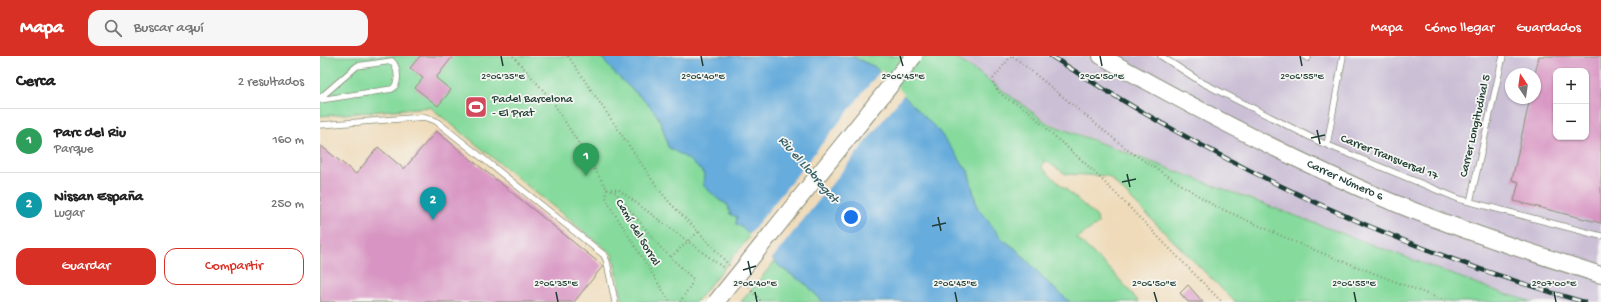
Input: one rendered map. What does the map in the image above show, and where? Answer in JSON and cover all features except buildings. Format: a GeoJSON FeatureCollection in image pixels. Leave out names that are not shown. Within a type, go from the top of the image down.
{"type":"FeatureCollection","features":[{"type":"Feature","properties":{"kind":"main road"},"geometry":{"type":"LineString","coordinates":[[716,302],[914,56]]}},
{"type":"Feature","properties":{"kind":"main road","name":"Carrer Número 6"},"geometry":{"type":"LineString","coordinates":[[1101,56],[1242,132],[1314,167],[1388,200],[1508,246],[1601,275]]}},
{"type":"Feature","properties":{"kind":"lane","name":"Carrer Transversal 17"},"geometry":{"type":"LineString","coordinates":[[1161,56],[1201,82],[1327,145],[1459,199],[1601,236]]}},
{"type":"Feature","properties":{"kind":"lane"},"geometry":{"type":"LineString","coordinates":[[1327,145],[1343,56]]}},
{"type":"Feature","properties":{"kind":"lane","name":"Carrer Longitudinal 5"},"geometry":{"type":"LineString","coordinates":[[1470,202],[1503,56]]}},
{"type":"Feature","properties":{"kind":"lane"},"geometry":{"type":"LineString","coordinates":[[394,58],[397,82],[396,86],[392,89],[320,99],[357,66],[394,58]]}},
{"type":"Feature","properties":{"kind":"lane"},"geometry":{"type":"LineString","coordinates":[[320,124],[425,117],[436,121],[604,256],[607,262],[615,302]]}},
{"type":"Feature","properties":{"kind":"path","name":"Camí del Sorral"},"geometry":{"type":"LineString","coordinates":[[513,56],[542,86],[556,105],[606,189],[608,203],[670,302]]}},
{"type":"Feature","properties":{"kind":"path"},"geometry":{"type":"LineString","coordinates":[[568,56],[660,191],[699,232],[730,268]]}},
{"type":"Feature","properties":{"kind":"path"},"geometry":{"type":"LineString","coordinates":[[1222,302],[1091,169],[1040,124],[1033,114],[999,93],[994,88],[993,79],[1012,56],[1129,152],[1213,205],[1304,246],[1448,302]]}},
{"type":"Feature","properties":{"kind":"path"},"geometry":{"type":"LineString","coordinates":[[606,189],[616,193],[661,248],[694,280],[680,302]]}},
{"type":"Feature","properties":{"kind":"path"},"geometry":{"type":"LineString","coordinates":[[610,190],[619,190],[728,271]]}},
{"type":"Feature","properties":{"kind":"path"},"geometry":{"type":"LineString","coordinates":[[671,257],[699,232]]}},
{"type":"Feature","properties":{"kind":"path"},"geometry":{"type":"LineString","coordinates":[[741,280],[762,302]]}},
{"type":"Feature","properties":{"kind":"shaded area"},"geometry":{"type":"Polygon","coordinates":[[[952,56],[1601,56],[1601,302],[1533,302],[1500,292],[1047,122],[976,71],[952,56]]]}},
{"type":"Feature","properties":{"kind":"green space"},"geometry":{"type":"Polygon","coordinates":[[[320,56],[601,56],[612,71],[647,103],[659,118],[668,147],[688,158],[700,169],[707,177],[719,198],[728,205],[730,214],[737,217],[736,224],[751,235],[696,302],[623,302],[613,255],[430,107],[320,116],[320,56]]]}},
{"type":"Feature","properties":{"kind":"green space"},"geometry":{"type":"Polygon","coordinates":[[[851,56],[952,56],[976,71],[1047,123],[1499,292],[1533,302],[1235,302],[1108,176],[1066,174],[1044,160],[1042,168],[1097,217],[1098,224],[1077,238],[1112,271],[1139,302],[1070,302],[1049,284],[1016,249],[1002,239],[977,207],[968,171],[875,67],[851,56]]]}},
{"type":"Feature","properties":{"kind":"green space"},"geometry":{"type":"Polygon","coordinates":[[[775,261],[780,267],[807,285],[823,302],[741,302],[775,261]]]}},
{"type":"Feature","properties":{"kind":"water","name":"Riu el Llobregat"},"geometry":{"type":"Polygon","coordinates":[[[601,56],[851,56],[875,67],[938,130],[968,171],[977,207],[1002,239],[1016,249],[1049,284],[1070,302],[823,302],[807,285],[780,267],[742,227],[736,224],[737,217],[730,214],[728,205],[719,200],[703,185],[704,173],[688,159],[668,147],[659,118],[647,103],[612,71],[601,56]]]}},
{"type":"Feature","properties":{"kind":"pier"},"geometry":{"type":"Polygon","coordinates":[[[881,70],[904,94],[771,260],[748,236],[881,70]]]}},
{"type":"Feature","properties":{"kind":"railway"},"geometry":{"type":"LineString","coordinates":[[1051,56],[1178,132],[1243,167],[1308,199],[1375,229],[1444,256],[1513,280],[1584,302]]}},
{"type":"Feature","properties":{"kind":"place","name":"Padel Barcelona - El Prat"},"geometry":{"type":"Point","coordinates":[476,107]}},
{"type":"Feature","properties":{"kind":"place","name":"Parc del Riu"},"geometry":{"type":"Point","coordinates":[586,176]}},
{"type":"Feature","properties":{"kind":"place","name":"Nissan España"},"geometry":{"type":"Point","coordinates":[433,220]}}]}
